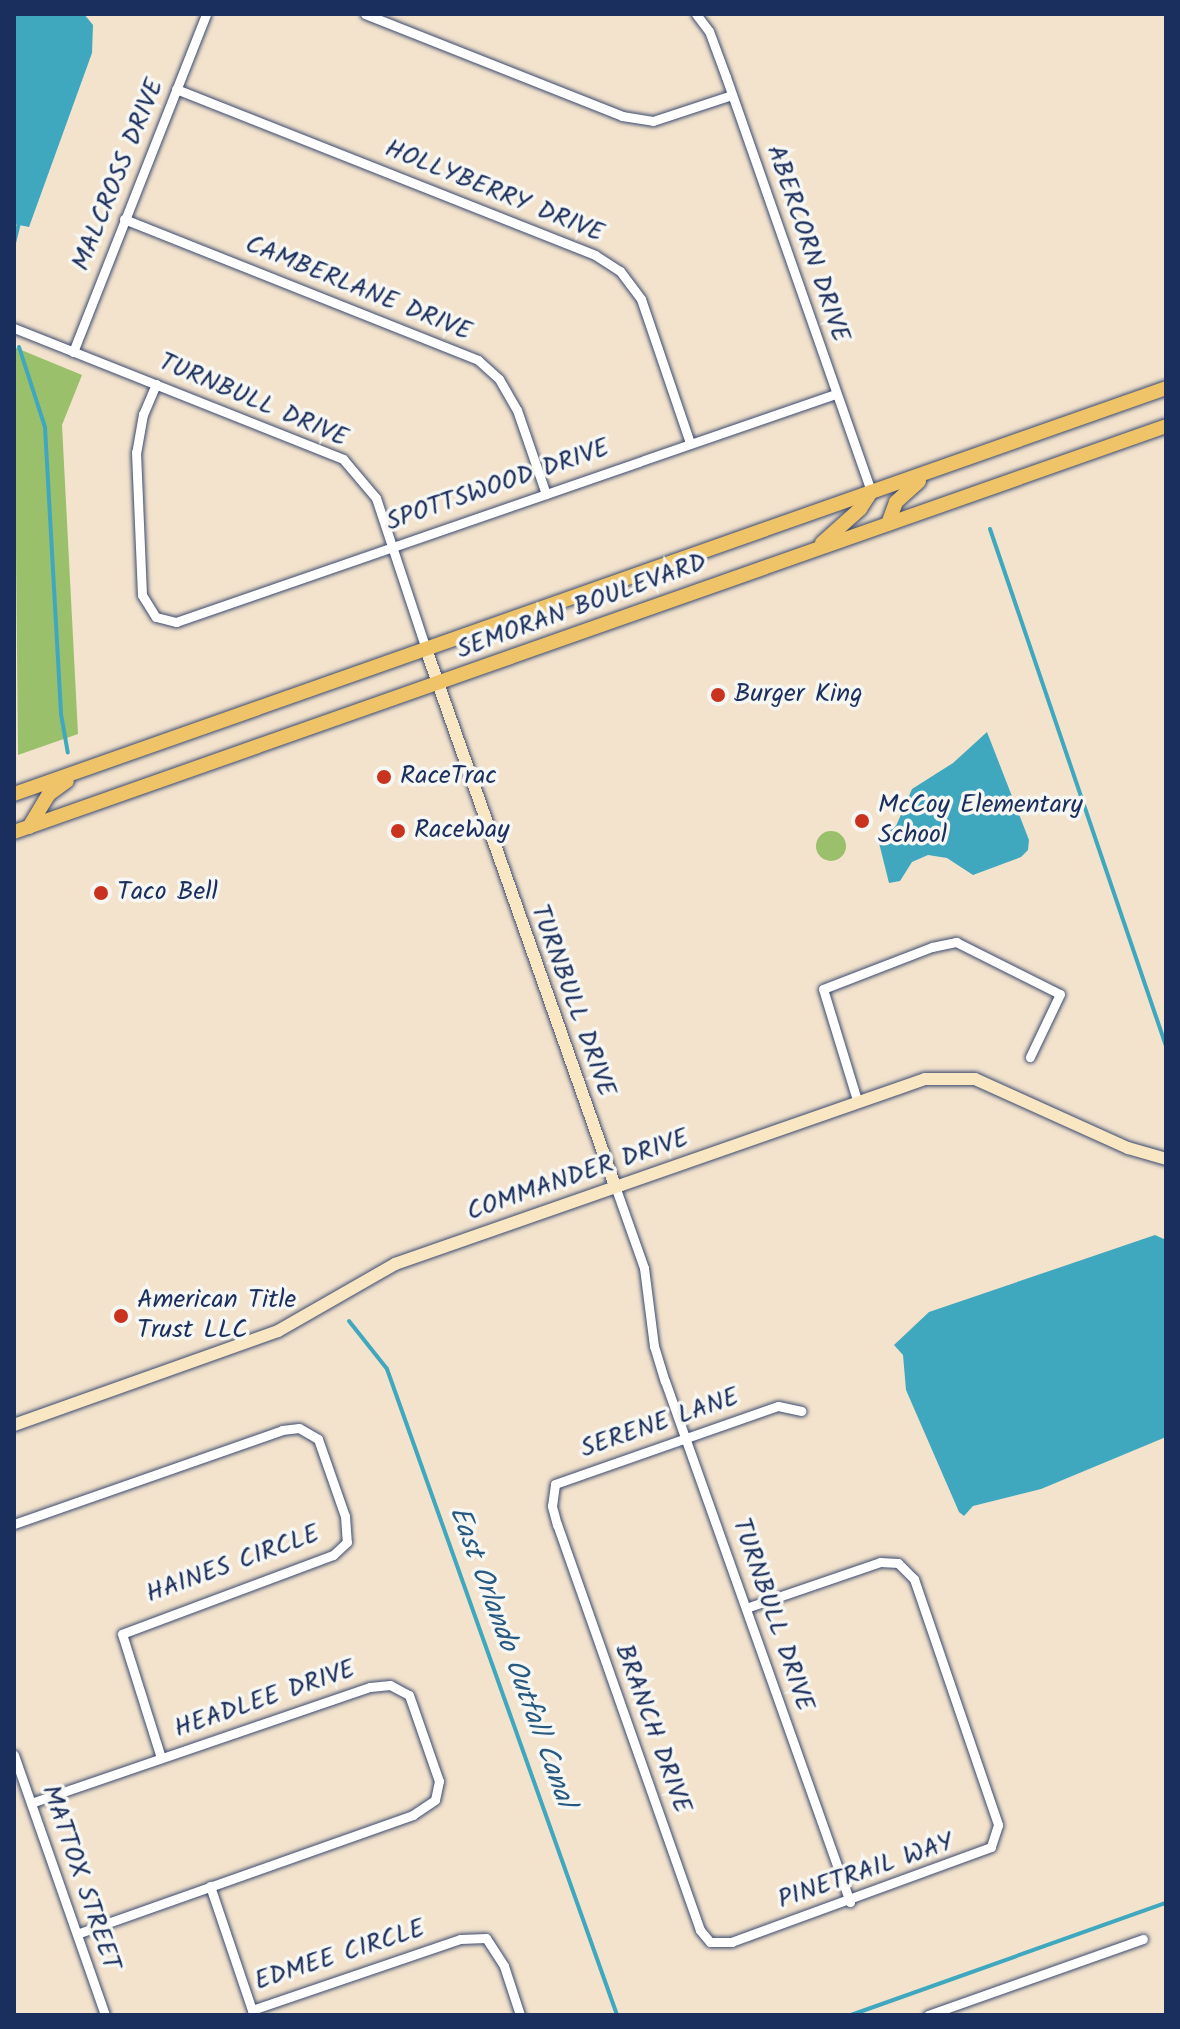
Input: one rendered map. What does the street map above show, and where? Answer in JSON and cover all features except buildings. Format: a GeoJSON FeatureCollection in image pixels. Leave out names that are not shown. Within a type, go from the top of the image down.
{"type":"FeatureCollection","features":[{"type":"Feature","properties":{"kind":"main road","name":"SEMORAN BOULEVARD"},"geometry":{"type":"LineString","coordinates":[[14,794],[1166,388]]}},
{"type":"Feature","properties":{"kind":"main road","name":"SEMORAN BOULEVARD"},"geometry":{"type":"LineString","coordinates":[[14,832],[1166,426]]}},
{"type":"Feature","properties":{"kind":"main road"},"geometry":{"type":"LineString","coordinates":[[888,524],[909,486],[943,467]]}},
{"type":"Feature","properties":{"kind":"main road"},"geometry":{"type":"LineString","coordinates":[[812,550],[846,524],[871,492]]}},
{"type":"Feature","properties":{"kind":"main road"},"geometry":{"type":"LineString","coordinates":[[29,827],[49,794],[80,771]]}},
{"type":"Feature","properties":{"kind":"street","name":"MALCROSS DRIVE"},"geometry":{"type":"LineString","coordinates":[[73,352],[206,14]]}},
{"type":"Feature","properties":{"kind":"street"},"geometry":{"type":"LineString","coordinates":[[365,14],[622,116],[653,121],[732,95]]}},
{"type":"Feature","properties":{"kind":"street","name":"ABERCORN DRIVE"},"geometry":{"type":"LineString","coordinates":[[696,14],[709,31],[871,492]]}},
{"type":"Feature","properties":{"kind":"street","name":"HOLLYBERRY DRIVE"},"geometry":{"type":"LineString","coordinates":[[176,89],[595,255],[620,271],[641,299],[690,443]]}},
{"type":"Feature","properties":{"kind":"street","name":"CAMBERLANE DRIVE"},"geometry":{"type":"LineString","coordinates":[[124,219],[478,360],[499,379],[517,410],[546,494]]}},
{"type":"Feature","properties":{"kind":"street","name":"TURNBULL DRIVE"},"geometry":{"type":"LineString","coordinates":[[14,328],[343,459],[367,481],[393,546],[426,649],[644,1268],[654,1346],[850,1902]]}},
{"type":"Feature","properties":{"kind":"street","name":"SPOTTSWOOD DRIVE"},"geometry":{"type":"LineString","coordinates":[[156,384],[143,414],[136,452],[142,595],[156,617],[176,622],[835,394]]}},
{"type":"Feature","properties":{"kind":"street"},"geometry":{"type":"LineString","coordinates":[[857,1100],[823,989],[932,947],[956,942],[1060,994],[1030,1057]]}},
{"type":"Feature","properties":{"kind":"street","name":"COMMANDER DRIVE"},"geometry":{"type":"LineString","coordinates":[[14,1425],[266,1336],[395,1264],[857,1100],[925,1079],[975,1079],[1128,1148],[1166,1159]]}},
{"type":"Feature","properties":{"kind":"street","name":"SERENE LANE"},"geometry":{"type":"LineString","coordinates":[[552,1506],[555,1484],[686,1435],[778,1406],[801,1411]]}},
{"type":"Feature","properties":{"kind":"street","name":"HAINES CIRCLE"},"geometry":{"type":"LineString","coordinates":[[14,1524],[282,1430],[299,1428],[318,1439],[345,1516],[347,1542],[333,1555],[122,1634],[161,1758]]}},
{"type":"Feature","properties":{"kind":"street","name":"BRANCH DRIVE"},"geometry":{"type":"LineString","coordinates":[[552,1506],[700,1930],[710,1942],[732,1942]]}},
{"type":"Feature","properties":{"kind":"street","name":"PINETRAIL WAY"},"geometry":{"type":"LineString","coordinates":[[732,1942],[973,1858],[991,1847],[998,1825],[914,1579],[898,1563],[880,1562],[746,1608]]}},
{"type":"Feature","properties":{"kind":"street","name":"HEADLEE DRIVE"},"geometry":{"type":"LineString","coordinates":[[31,1803],[370,1687],[390,1685],[409,1695],[439,1781],[435,1800],[413,1815],[77,1934]]}},
{"type":"Feature","properties":{"kind":"street","name":"MATTOX STREET"},"geometry":{"type":"LineString","coordinates":[[14,1755],[105,2015]]}},
{"type":"Feature","properties":{"kind":"street","name":"EDMEE CIRCLE"},"geometry":{"type":"LineString","coordinates":[[210,1886],[252,2010],[460,1939],[486,1938],[504,1966],[520,2015]]}},
{"type":"Feature","properties":{"kind":"street"},"geometry":{"type":"LineString","coordinates":[[928,2015],[1143,1939]]}},
{"type":"Feature","properties":{"kind":"green space"},"geometry":{"type":"Polygon","coordinates":[[[14,347],[82,375],[62,425],[78,734],[18,755],[14,347]]]}},
{"type":"Feature","properties":{"kind":"green space"},"geometry":{"type":"Polygon","coordinates":[[[831,831],[841,836],[846,846],[841,856],[831,861],[821,856],[816,846],[821,836],[831,831]]]}},
{"type":"Feature","properties":{"kind":"water"},"geometry":{"type":"Polygon","coordinates":[[[14,14],[84,14],[93,25],[92,53],[29,227],[14,224],[14,14]]]}},
{"type":"Feature","properties":{"kind":"water"},"geometry":{"type":"Polygon","coordinates":[[[987,732],[1029,840],[1028,850],[1021,857],[973,875],[947,858],[928,855],[912,862],[900,881],[889,883],[878,839],[896,826],[912,789],[953,763],[987,732]]]}},
{"type":"Feature","properties":{"kind":"water"},"geometry":{"type":"Polygon","coordinates":[[[1155,1235],[1166,1240],[1166,1437],[1041,1489],[973,1506],[964,1516],[959,1512],[906,1390],[903,1355],[894,1345],[929,1312],[1155,1235]]]}},
{"type":"Feature","properties":{"kind":"waterway","name":"East Orlando Outfall Canal"},"geometry":{"type":"LineString","coordinates":[[14,243],[19,223]]}},
{"type":"Feature","properties":{"kind":"waterway","name":"East Orlando Outfall Canal"},"geometry":{"type":"LineString","coordinates":[[19,347],[45,427],[61,714],[68,752]]}},
{"type":"Feature","properties":{"kind":"waterway"},"geometry":{"type":"LineString","coordinates":[[990,529],[1166,1046]]}},
{"type":"Feature","properties":{"kind":"waterway","name":"East Orlando Outfall Canal"},"geometry":{"type":"LineString","coordinates":[[349,1321],[387,1369],[617,2015]]}},
{"type":"Feature","properties":{"kind":"waterway","name":"East Orlando Outfall Canal"},"geometry":{"type":"LineString","coordinates":[[851,2015],[1166,1903]]}},
{"type":"Feature","properties":{"kind":"place","name":"Burger King"},"geometry":{"type":"Point","coordinates":[718,695]}},
{"type":"Feature","properties":{"kind":"place","name":"RaceTrac"},"geometry":{"type":"Point","coordinates":[384,777]}},
{"type":"Feature","properties":{"kind":"place","name":"McCoy Elementary School"},"geometry":{"type":"Point","coordinates":[862,821]}},
{"type":"Feature","properties":{"kind":"place","name":"RaceWay"},"geometry":{"type":"Point","coordinates":[398,831]}},
{"type":"Feature","properties":{"kind":"place","name":"Taco Bell"},"geometry":{"type":"Point","coordinates":[101,893]}},
{"type":"Feature","properties":{"kind":"place","name":"American Title Trust LLC"},"geometry":{"type":"Point","coordinates":[121,1316]}}]}
